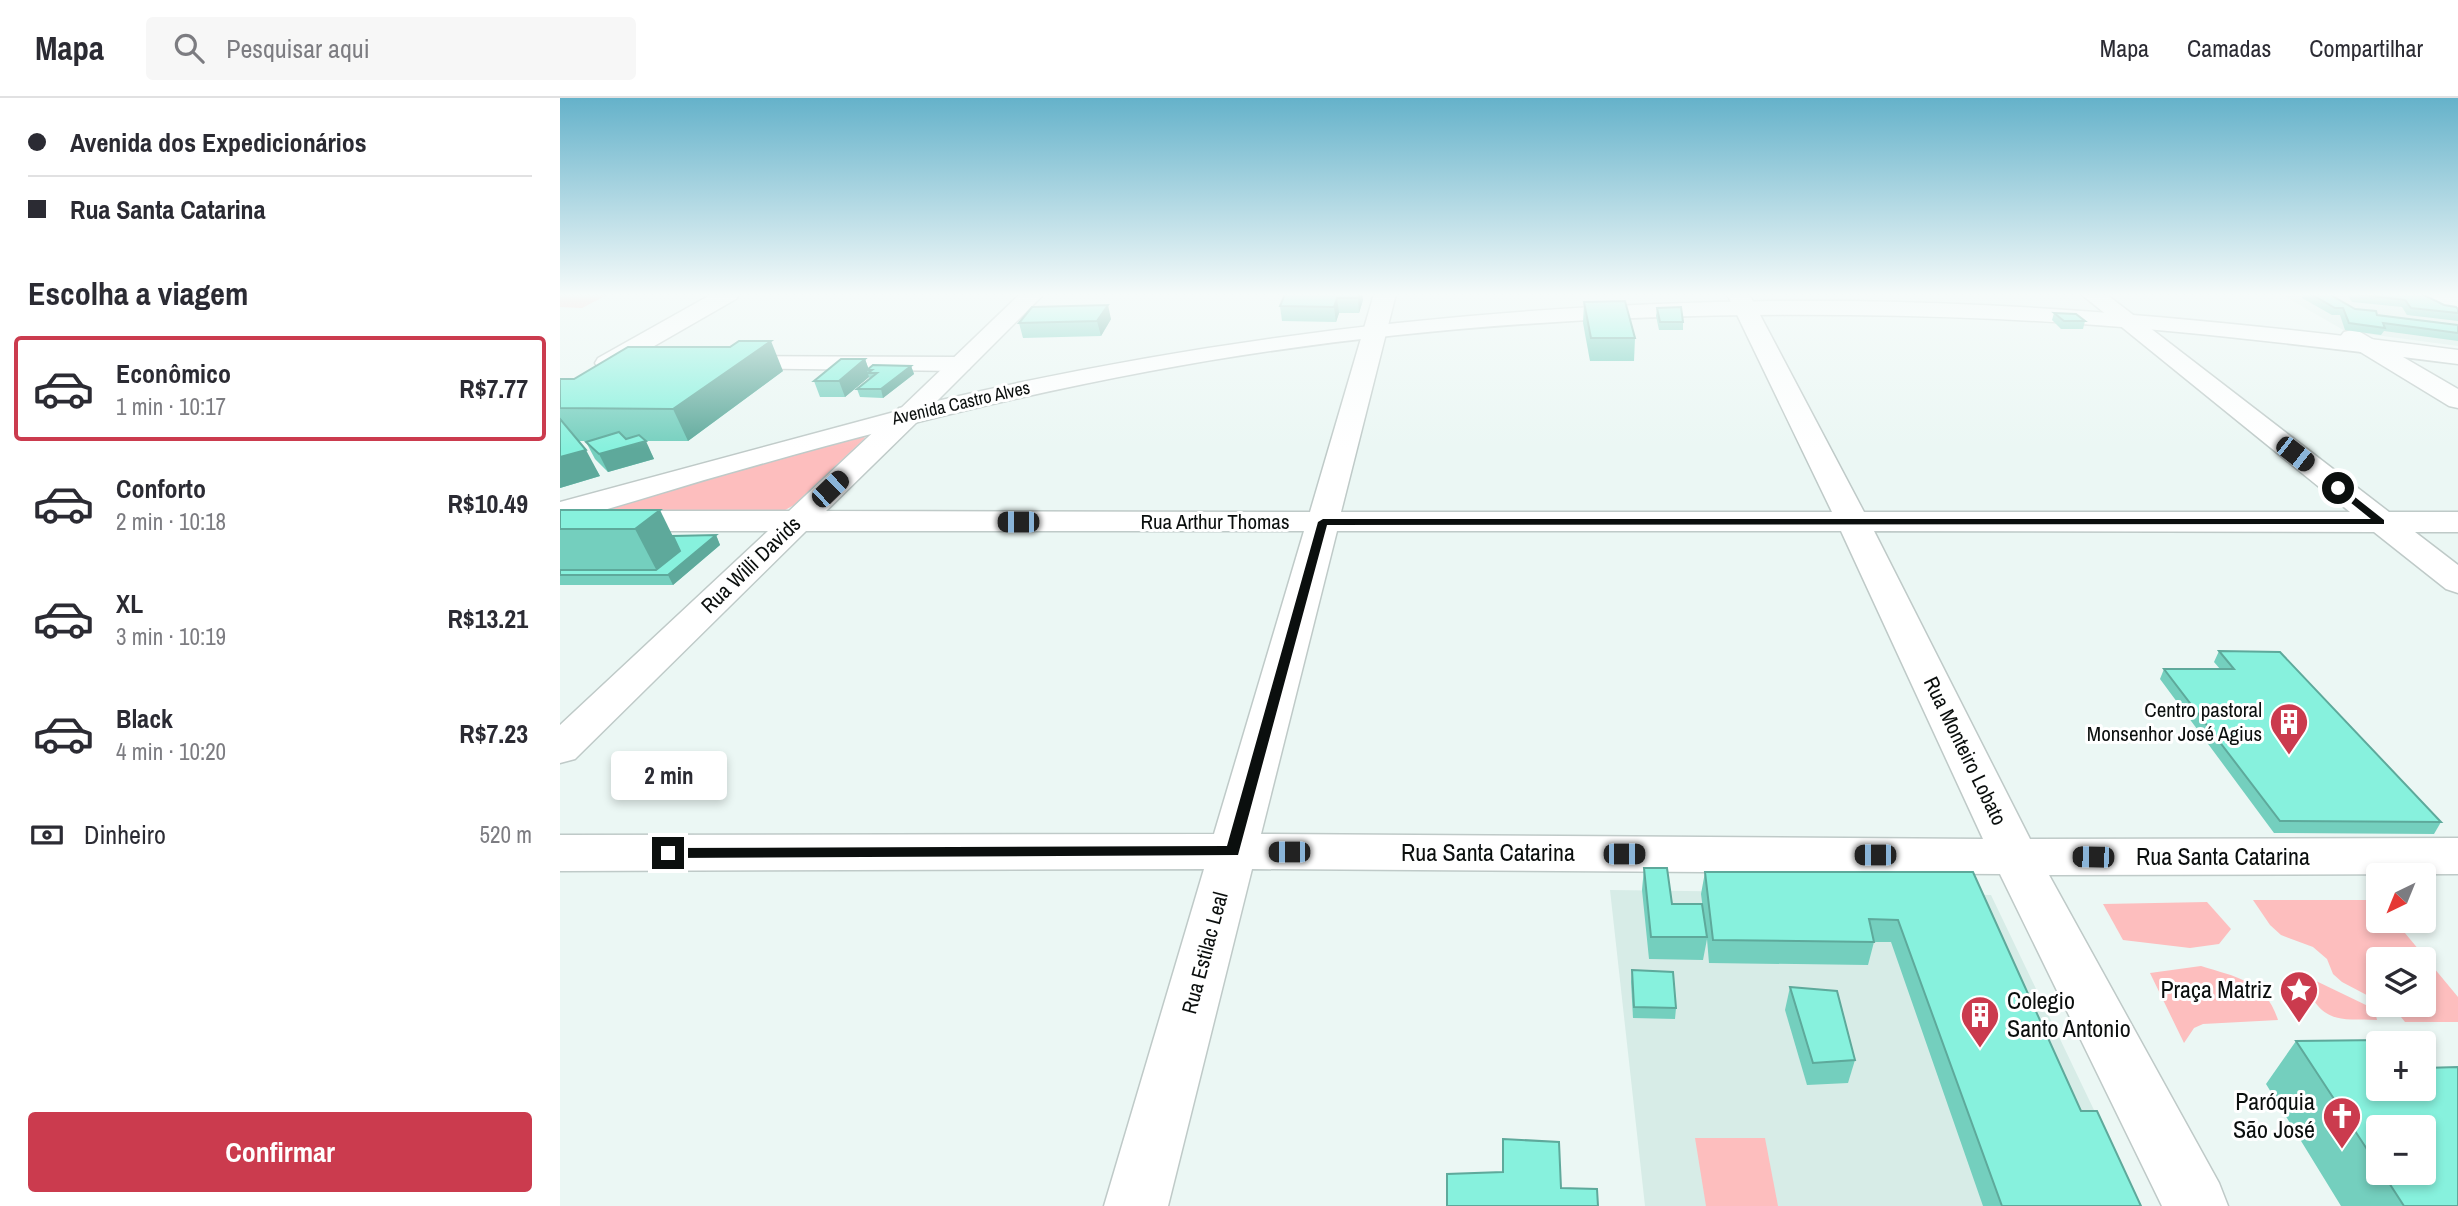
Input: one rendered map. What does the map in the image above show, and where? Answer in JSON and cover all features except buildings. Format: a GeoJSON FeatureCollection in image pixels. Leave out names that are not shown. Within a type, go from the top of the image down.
{"type":"FeatureCollection","features":[{"type":"Feature","properties":{"kind":"street"},"geometry":{"type":"LineString","coordinates":[[637,346],[607,363],[649,363]]}},
{"type":"Feature","properties":{"kind":"street","name":"Rua Willi Davids"},"geometry":{"type":"LineString","coordinates":[[560,749],[979,346]]}},
{"type":"Feature","properties":{"kind":"street","name":"Avenida Castro Alves"},"geometry":{"type":"LineString","coordinates":[[560,503],[914,410],[1240,346]]}},
{"type":"Feature","properties":{"kind":"street","name":"Rua Estilac Leal"},"geometry":{"type":"LineString","coordinates":[[1136,1206],[1371,346]]}},
{"type":"Feature","properties":{"kind":"street","name":"Rua Monteiro Lobato"},"geometry":{"type":"LineString","coordinates":[[1764,346],[2015,856],[2196,1206]]}},
{"type":"Feature","properties":{"kind":"street"},"geometry":{"type":"LineString","coordinates":[[2165,346],[2391,522],[2458,582]]}},
{"type":"Feature","properties":{"kind":"street"},"geometry":{"type":"LineString","coordinates":[[2366,346],[2458,400]]}},
{"type":"Feature","properties":{"kind":"street","name":"Avenida Castro Alves"},"geometry":{"type":"LineString","coordinates":[[2394,346],[2458,354]]}},
{"type":"Feature","properties":{"kind":"street"},"geometry":{"type":"LineString","coordinates":[[705,363],[960,364]]}},
{"type":"Feature","properties":{"kind":"street","name":"Avenida Castro Alves"},"geometry":{"type":"LineString","coordinates":[[560,512],[723,461]]}},
{"type":"Feature","properties":{"kind":"street","name":"Rua Arthur Thomas"},"geometry":{"type":"LineString","coordinates":[[560,521],[2458,522]]}},
{"type":"Feature","properties":{"kind":"street"},"geometry":{"type":"LineString","coordinates":[[2391,522],[2458,565]]}},
{"type":"Feature","properties":{"kind":"street","name":"Rua Santa Catarina"},"geometry":{"type":"LineString","coordinates":[[560,853],[1233,851],[2458,856]]}},
{"type":"Feature","properties":{"kind":"shaded area"},"geometry":{"type":"Polygon","coordinates":[[[863,435],[865,438],[794,505],[780,513],[598,514],[594,509],[863,435]]]}},
{"type":"Feature","properties":{"kind":"shaded area"},"geometry":{"type":"Polygon","coordinates":[[[1610,890],[1991,895],[2140,1206],[1645,1206],[1610,890]]]}},
{"type":"Feature","properties":{"kind":"shaded area"},"geometry":{"type":"Polygon","coordinates":[[[2253,900],[2366,900],[2366,933],[2405,933],[2417,947],[2366,947],[2366,995],[2333,974],[2327,959],[2313,947],[2281,935],[2270,925],[2253,900]]]}},
{"type":"Feature","properties":{"kind":"shaded area"},"geometry":{"type":"Polygon","coordinates":[[[2207,902],[2231,929],[2219,944],[2190,948],[2123,940],[2103,904],[2207,902]]]}},
{"type":"Feature","properties":{"kind":"shaded area"},"geometry":{"type":"Polygon","coordinates":[[[2201,966],[2248,982],[2258,989],[2273,1007],[2278,1020],[2203,1024],[2194,1028],[2184,1043],[2150,973],[2201,966]]]}},
{"type":"Feature","properties":{"kind":"shaded area"},"geometry":{"type":"Polygon","coordinates":[[[2436,970],[2458,997],[2458,1022],[2405,1022],[2401,1017],[2436,1017],[2436,970]]]}},
{"type":"Feature","properties":{"kind":"shaded area"},"geometry":{"type":"Polygon","coordinates":[[[2314,980],[2366,1005],[2366,1017],[2376,1017],[2377,1020],[2334,1017],[2319,1007],[2306,986],[2314,980]]]}},
{"type":"Feature","properties":{"kind":"shaded area"},"geometry":{"type":"Polygon","coordinates":[[[1695,1138],[1765,1138],[1778,1206],[1706,1206],[1695,1138]]]}},
{"type":"Feature","properties":{"kind":"place","name":"Centro pastoral Monsenhor José Agius"},"geometry":{"type":"Point","coordinates":[2289,756]}},
{"type":"Feature","properties":{"kind":"place","name":"Praça Matriz"},"geometry":{"type":"Point","coordinates":[2299,1024]}},
{"type":"Feature","properties":{"kind":"place","name":"Colegio Santo Antonio"},"geometry":{"type":"Point","coordinates":[1980,1049]}},
{"type":"Feature","properties":{"kind":"place","name":"Paróquia São José"},"geometry":{"type":"Point","coordinates":[2342,1150]}},
{"type":"Feature","properties":{"kind":"route"},"geometry":{"type":"LineString","coordinates":[[668,853],[1233,851],[1323,522],[2381,522],[2338,488]]}}]}
